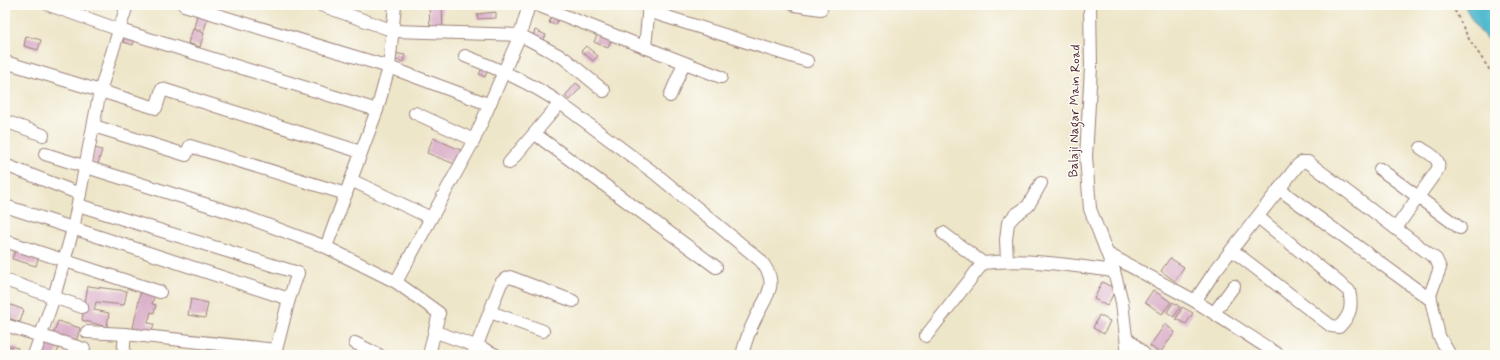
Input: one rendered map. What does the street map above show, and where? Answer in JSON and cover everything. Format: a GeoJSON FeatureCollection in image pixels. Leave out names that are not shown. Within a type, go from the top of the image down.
{"type":"FeatureCollection","features":[{"type":"Feature","properties":{"kind":"street"},"geometry":{"type":"LineString","coordinates":[[49,5],[120,30],[377,110]]}},
{"type":"Feature","properties":{"kind":"street"},"geometry":{"type":"LineString","coordinates":[[34,355],[54,297],[63,260],[73,229],[100,91],[127,5]]}},
{"type":"Feature","properties":{"kind":"street"},"geometry":{"type":"LineString","coordinates":[[184,5],[389,66],[488,104]]}},
{"type":"Feature","properties":{"kind":"street"},"geometry":{"type":"LineString","coordinates":[[320,5],[394,31],[520,35],[564,58],[604,91]]}},
{"type":"Feature","properties":{"kind":"street"},"geometry":{"type":"LineString","coordinates":[[326,247],[377,110],[389,66],[394,31],[395,5]]}},
{"type":"Feature","properties":{"kind":"street"},"geometry":{"type":"LineString","coordinates":[[396,282],[474,140],[488,104],[520,35],[529,5]]}},
{"type":"Feature","properties":{"kind":"street"},"geometry":{"type":"LineString","coordinates":[[537,5],[721,77]]}},
{"type":"Feature","properties":{"kind":"street"},"geometry":{"type":"LineString","coordinates":[[796,5],[821,9]]}},
{"type":"Feature","properties":{"kind":"street","name":"Balaji Nagar Main Road"},"geometry":{"type":"LineString","coordinates":[[1090,5],[1091,67],[1087,165],[1090,209],[1114,271],[1122,302],[1128,355]]}},
{"type":"Feature","properties":{"kind":"street"},"geometry":{"type":"LineString","coordinates":[[645,48],[649,8],[807,61]]}},
{"type":"Feature","properties":{"kind":"street"},"geometry":{"type":"LineString","coordinates":[[465,56],[503,71],[545,93],[657,175],[760,260],[768,270],[770,283],[768,296],[750,330],[742,355]]}},
{"type":"Feature","properties":{"kind":"street"},"geometry":{"type":"LineString","coordinates":[[5,62],[156,108],[162,88],[361,152]]}},
{"type":"Feature","properties":{"kind":"street"},"geometry":{"type":"LineString","coordinates":[[670,96],[684,63]]}},
{"type":"Feature","properties":{"kind":"street"},"geometry":{"type":"LineString","coordinates":[[509,162],[560,104]]}},
{"type":"Feature","properties":{"kind":"street"},"geometry":{"type":"LineString","coordinates":[[415,113],[474,140]]}},
{"type":"Feature","properties":{"kind":"street"},"geometry":{"type":"LineString","coordinates":[[5,121],[44,135]]}},
{"type":"Feature","properties":{"kind":"street"},"geometry":{"type":"LineString","coordinates":[[94,126],[186,155],[190,146],[346,194]]}},
{"type":"Feature","properties":{"kind":"street"},"geometry":{"type":"LineString","coordinates":[[535,134],[716,267]]}},
{"type":"Feature","properties":{"kind":"street"},"geometry":{"type":"LineString","coordinates":[[1396,228],[1438,169],[1438,159],[1421,148]]}},
{"type":"Feature","properties":{"kind":"street"},"geometry":{"type":"LineString","coordinates":[[45,154],[246,217],[326,247],[396,282],[439,313],[436,332],[429,355]]}},
{"type":"Feature","properties":{"kind":"street"},"geometry":{"type":"LineString","coordinates":[[1195,301],[1232,250],[1298,165],[1302,162],[1308,162],[1436,259],[1440,268],[1430,295],[1439,336],[1450,355]]}},
{"type":"Feature","properties":{"kind":"street"},"geometry":{"type":"LineString","coordinates":[[5,165],[79,199],[298,273],[289,299],[276,352],[125,334],[87,332]]}},
{"type":"Feature","properties":{"kind":"street"},"geometry":{"type":"LineString","coordinates":[[1380,169],[1460,228]]}},
{"type":"Feature","properties":{"kind":"street"},"geometry":{"type":"LineString","coordinates":[[351,180],[431,218]]}},
{"type":"Feature","properties":{"kind":"street"},"geometry":{"type":"LineString","coordinates":[[1007,260],[1006,240],[1008,223],[1015,215],[1028,206],[1041,183]]}},
{"type":"Feature","properties":{"kind":"street"},"geometry":{"type":"LineString","coordinates":[[1279,189],[1431,300]]}},
{"type":"Feature","properties":{"kind":"street"},"geometry":{"type":"LineString","coordinates":[[5,206],[289,299]]}},
{"type":"Feature","properties":{"kind":"street"},"geometry":{"type":"LineString","coordinates":[[1232,250],[1331,326],[1339,327],[1346,320],[1351,310],[1352,301],[1349,292],[1258,217]]}},
{"type":"Feature","properties":{"kind":"street"},"geometry":{"type":"LineString","coordinates":[[943,232],[983,263]]}},
{"type":"Feature","properties":{"kind":"street"},"geometry":{"type":"LineString","coordinates":[[5,241],[160,292]]}},
{"type":"Feature","properties":{"kind":"street"},"geometry":{"type":"LineString","coordinates":[[1108,254],[1195,301],[1279,355]]}},
{"type":"Feature","properties":{"kind":"street"},"geometry":{"type":"LineString","coordinates":[[926,336],[983,263],[1007,260],[1046,262],[1114,271]]}},
{"type":"Feature","properties":{"kind":"street"},"geometry":{"type":"LineString","coordinates":[[475,351],[500,282],[505,278],[510,277],[573,301]]}},
{"type":"Feature","properties":{"kind":"street"},"geometry":{"type":"LineString","coordinates":[[5,280],[82,307]]}},
{"type":"Feature","properties":{"kind":"street"},"geometry":{"type":"LineString","coordinates":[[1214,313],[1234,286]]}},
{"type":"Feature","properties":{"kind":"street"},"geometry":{"type":"LineString","coordinates":[[490,312],[543,331]]}},
{"type":"Feature","properties":{"kind":"street"},"geometry":{"type":"LineString","coordinates":[[5,325],[40,337],[84,349]]}},
{"type":"Feature","properties":{"kind":"street"},"geometry":{"type":"LineString","coordinates":[[436,332],[475,351],[496,355]]}},
{"type":"Feature","properties":{"kind":"street"},"geometry":{"type":"LineString","coordinates":[[124,355],[125,334]]}},
{"type":"Feature","properties":{"kind":"street"},"geometry":{"type":"LineString","coordinates":[[1127,338],[1145,355]]}},
{"type":"Feature","properties":{"kind":"street"},"geometry":{"type":"LineString","coordinates":[[355,344],[379,355]]}},
{"type":"Feature","properties":{"kind":"path"},"geometry":{"type":"LineString","coordinates":[[1452,5],[1469,39],[1495,78]]}},
{"type":"Feature","properties":{"kind":"water"},"geometry":{"type":"Polygon","coordinates":[[[1464,5],[1495,5],[1495,48],[1476,27],[1464,5]]]}},
{"type":"Feature","properties":{"kind":"building"},"geometry":{"type":"Polygon","coordinates":[[[429,5],[442,5],[443,29],[430,30],[429,5]]]}},
{"type":"Feature","properties":{"kind":"building"},"geometry":{"type":"Polygon","coordinates":[[[496,12],[496,18],[478,19],[477,14],[496,12]]]}},
{"type":"Feature","properties":{"kind":"building"},"geometry":{"type":"Polygon","coordinates":[[[197,14],[208,17],[204,30],[194,28],[197,14]]]}},
{"type":"Feature","properties":{"kind":"building"},"geometry":{"type":"Polygon","coordinates":[[[551,17],[558,19],[556,25],[549,23],[551,17]]]}},
{"type":"Feature","properties":{"kind":"building"},"geometry":{"type":"Polygon","coordinates":[[[193,29],[204,33],[200,47],[188,43],[193,29]]]}},
{"type":"Feature","properties":{"kind":"building"},"geometry":{"type":"Polygon","coordinates":[[[535,30],[546,35],[543,41],[533,36],[535,30]]]}},
{"type":"Feature","properties":{"kind":"building"},"geometry":{"type":"Polygon","coordinates":[[[125,35],[135,38],[133,45],[123,42],[125,35]]]}},
{"type":"Feature","properties":{"kind":"building"},"geometry":{"type":"Polygon","coordinates":[[[597,35],[611,40],[608,48],[594,42],[597,35]]]}},
{"type":"Feature","properties":{"kind":"building"},"geometry":{"type":"Polygon","coordinates":[[[26,36],[41,40],[38,50],[24,46],[26,36]]]}},
{"type":"Feature","properties":{"kind":"building"},"geometry":{"type":"Polygon","coordinates":[[[586,46],[598,56],[593,61],[581,51],[586,46]]]}},
{"type":"Feature","properties":{"kind":"building"},"geometry":{"type":"Polygon","coordinates":[[[394,53],[405,55],[403,62],[393,59],[394,53]]]}},
{"type":"Feature","properties":{"kind":"building"},"geometry":{"type":"Polygon","coordinates":[[[483,67],[488,69],[485,77],[479,74],[483,67]]]}},
{"type":"Feature","properties":{"kind":"building"},"geometry":{"type":"Polygon","coordinates":[[[576,83],[581,87],[570,100],[565,96],[576,83]]]}},
{"type":"Feature","properties":{"kind":"building"},"geometry":{"type":"Polygon","coordinates":[[[433,138],[463,151],[457,165],[427,153],[433,138]]]}},
{"type":"Feature","properties":{"kind":"building"},"geometry":{"type":"Polygon","coordinates":[[[95,148],[102,150],[98,164],[91,162],[95,148]]]}},
{"type":"Feature","properties":{"kind":"building"},"geometry":{"type":"Polygon","coordinates":[[[15,251],[38,258],[36,266],[12,259],[15,251]]]}},
{"type":"Feature","properties":{"kind":"building"},"geometry":{"type":"Polygon","coordinates":[[[1170,258],[1184,267],[1175,281],[1161,271],[1170,258]]]}},
{"type":"Feature","properties":{"kind":"building"},"geometry":{"type":"Polygon","coordinates":[[[1102,282],[1116,289],[1107,306],[1094,299],[1102,282]]]}},
{"type":"Feature","properties":{"kind":"building"},"geometry":{"type":"Polygon","coordinates":[[[88,286],[127,291],[124,305],[96,302],[94,310],[109,313],[107,327],[82,320],[88,286]]]}},
{"type":"Feature","properties":{"kind":"building"},"geometry":{"type":"Polygon","coordinates":[[[141,290],[155,294],[152,304],[156,305],[154,313],[151,312],[148,323],[154,324],[152,332],[133,328],[141,290]]]}},
{"type":"Feature","properties":{"kind":"building"},"geometry":{"type":"Polygon","coordinates":[[[1153,290],[1171,302],[1162,314],[1145,302],[1153,290]]]}},
{"type":"Feature","properties":{"kind":"building"},"geometry":{"type":"Polygon","coordinates":[[[191,299],[208,303],[205,318],[188,315],[191,299]]]}},
{"type":"Feature","properties":{"kind":"building"},"geometry":{"type":"Polygon","coordinates":[[[1173,302],[1180,307],[1174,317],[1167,312],[1173,302]]]}},
{"type":"Feature","properties":{"kind":"building"},"geometry":{"type":"Polygon","coordinates":[[[6,303],[24,310],[20,322],[5,317],[6,303]]]}},
{"type":"Feature","properties":{"kind":"building"},"geometry":{"type":"Polygon","coordinates":[[[1182,307],[1193,313],[1186,324],[1176,319],[1182,307]]]}},
{"type":"Feature","properties":{"kind":"building"},"geometry":{"type":"Polygon","coordinates":[[[1099,315],[1110,321],[1104,334],[1093,328],[1099,315]]]}},
{"type":"Feature","properties":{"kind":"building"},"geometry":{"type":"Polygon","coordinates":[[[58,321],[80,328],[76,342],[53,335],[58,321]]]}},
{"type":"Feature","properties":{"kind":"building"},"geometry":{"type":"Polygon","coordinates":[[[1165,324],[1175,332],[1160,353],[1150,346],[1165,324]]]}},
{"type":"Feature","properties":{"kind":"building"},"geometry":{"type":"Polygon","coordinates":[[[41,341],[59,347],[56,355],[45,355],[37,352],[41,341]]]}},
{"type":"Feature","properties":{"kind":"building"},"geometry":{"type":"Polygon","coordinates":[[[6,345],[18,348],[16,355],[5,355],[6,345]]]}}]}
